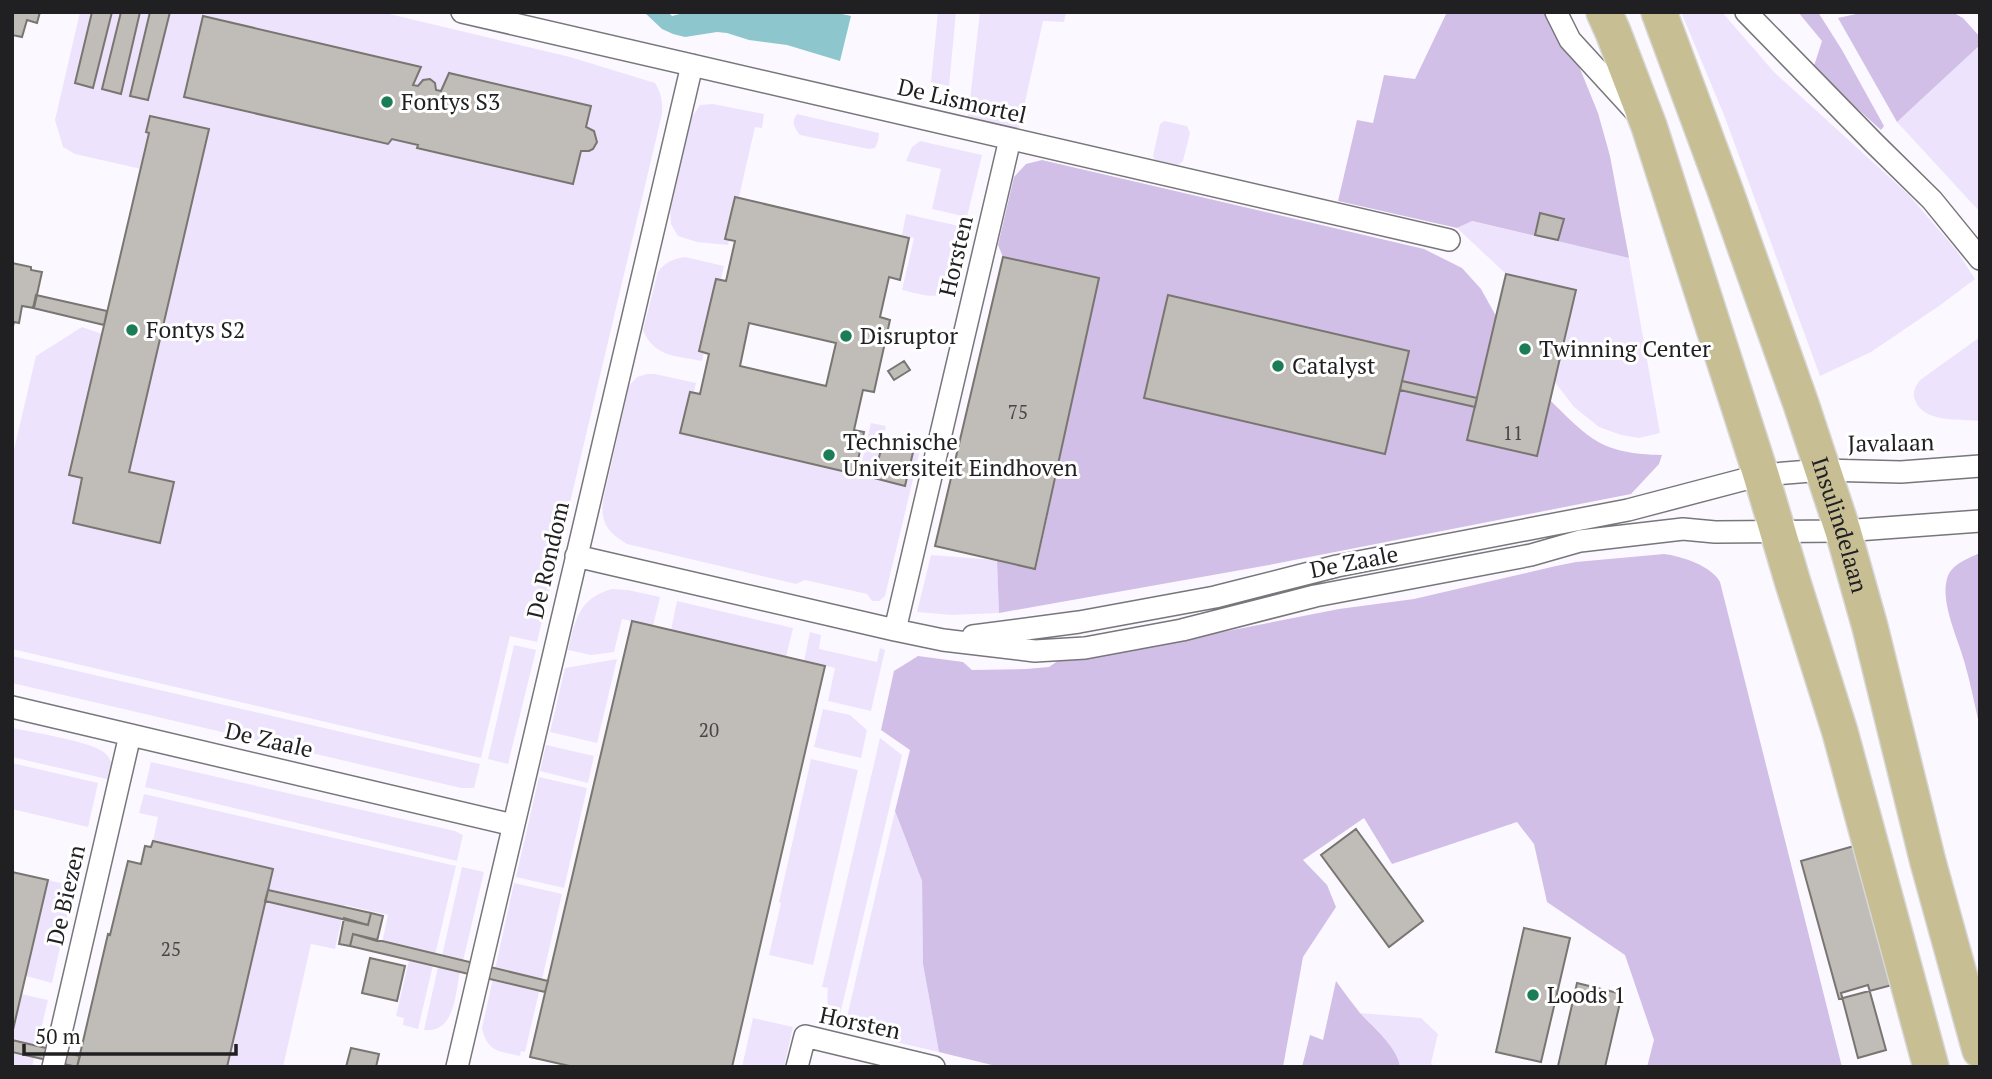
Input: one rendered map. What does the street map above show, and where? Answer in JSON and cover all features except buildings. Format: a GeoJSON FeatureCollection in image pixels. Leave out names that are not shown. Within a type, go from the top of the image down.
{"type":"FeatureCollection","features":[{"type":"Feature","properties":{"kind":"main road"},"geometry":{"type":"LineString","coordinates":[[1604,12],[1649,126],[1762,475],[1840,732],[1931,1067]]}},
{"type":"Feature","properties":{"kind":"main road","name":"Insulindelaan"},"geometry":{"type":"LineString","coordinates":[[1659,12],[1725,190],[1843,531],[1928,862],[1980,1050]]}},
{"type":"Feature","properties":{"kind":"street","name":"De Lismortel"},"geometry":{"type":"LineString","coordinates":[[462,12],[1450,240]]}},
{"type":"Feature","properties":{"kind":"street"},"geometry":{"type":"LineString","coordinates":[[1556,12],[1570,40],[1649,126]]}},
{"type":"Feature","properties":{"kind":"street"},"geometry":{"type":"LineString","coordinates":[[1746,12],[1932,200],[1980,259]]}},
{"type":"Feature","properties":{"kind":"street","name":"De Rondom"},"geometry":{"type":"LineString","coordinates":[[457,1067],[692,65]]}},
{"type":"Feature","properties":{"kind":"street","name":"Horsten"},"geometry":{"type":"LineString","coordinates":[[895,630],[1010,139]]}},
{"type":"Feature","properties":{"kind":"street","name":"Javalaan"},"geometry":{"type":"LineString","coordinates":[[1762,475],[1824,470],[1901,472],[1980,466]]}},
{"type":"Feature","properties":{"kind":"street","name":"De Zaale"},"geometry":{"type":"LineString","coordinates":[[943,640],[1079,622],[1214,597],[1337,566],[1628,510],[1762,475]]}},
{"type":"Feature","properties":{"kind":"street"},"geometry":{"type":"LineString","coordinates":[[1778,532],[1843,531],[1980,521]]}},
{"type":"Feature","properties":{"kind":"street","name":"De Zaale"},"geometry":{"type":"LineString","coordinates":[[576,556],[943,640],[1035,651],[1085,649],[1182,630],[1315,596],[1531,555],[1580,541],[1683,529],[1778,532]]}},
{"type":"Feature","properties":{"kind":"street","name":"De Zaale"},"geometry":{"type":"LineString","coordinates":[[12,707],[513,825]]}},
{"type":"Feature","properties":{"kind":"street","name":"De Biezen"},"geometry":{"type":"LineString","coordinates":[[53,1067],[130,734]]}},
{"type":"Feature","properties":{"kind":"street","name":"Horsten"},"geometry":{"type":"LineString","coordinates":[[797,1067],[805,1036],[934,1067]]}},
{"type":"Feature","properties":{"kind":"shaded area"},"geometry":{"type":"Polygon","coordinates":[[[80,12],[92,12],[75,83],[93,88],[112,12],[121,12],[103,89],[120,94],[140,12],[150,12],[148,100],[170,12],[381,12],[570,57],[655,83],[661,97],[662,114],[537,642],[510,636],[481,758],[12,649],[12,458],[36,356],[82,327],[102,334],[82,478],[75,507],[159,543],[174,482],[129,472],[209,130],[150,116],[141,169],[75,154],[63,147],[55,120],[80,12]],[[203,16],[184,97],[388,144],[392,139],[418,145],[418,148],[572,184],[581,151],[591,150],[597,142],[594,131],[586,127],[591,107],[449,74],[441,91],[436,90],[434,82],[429,79],[423,80],[418,86],[413,85],[421,67],[203,16]]]}},
{"type":"Feature","properties":{"kind":"shaded area"},"geometry":{"type":"Polygon","coordinates":[[[938,12],[956,12],[949,86],[931,82],[938,12]]]}},
{"type":"Feature","properties":{"kind":"shaded area"},"geometry":{"type":"Polygon","coordinates":[[[980,12],[1066,12],[1064,22],[1043,21],[1019,129],[968,117],[980,12]]]}},
{"type":"Feature","properties":{"kind":"shaded area"},"geometry":{"type":"Polygon","coordinates":[[[1447,12],[1557,12],[1598,113],[1610,156],[1629,258],[1472,221],[1457,228],[1338,201],[1357,120],[1373,123],[1384,75],[1415,79],[1447,12]]]}},
{"type":"Feature","properties":{"kind":"shaded area"},"geometry":{"type":"Polygon","coordinates":[[[1681,12],[1722,12],[1774,72],[1908,194],[1957,251],[1975,279],[1871,352],[1820,376],[1724,115],[1681,12]]]}},
{"type":"Feature","properties":{"kind":"shaded area"},"geometry":{"type":"Polygon","coordinates":[[[1798,12],[1818,12],[1884,126],[1881,130],[1813,69],[1822,41],[1798,12]]]}},
{"type":"Feature","properties":{"kind":"shaded area"},"geometry":{"type":"Polygon","coordinates":[[[1865,12],[1952,12],[1963,18],[1980,37],[1980,45],[1897,122],[1838,18],[1865,12]]]}},
{"type":"Feature","properties":{"kind":"shaded area"},"geometry":{"type":"Polygon","coordinates":[[[1980,45],[1980,212],[1897,122],[1980,45]]]}},
{"type":"Feature","properties":{"kind":"shaded area"},"geometry":{"type":"Polygon","coordinates":[[[713,104],[764,114],[762,128],[755,127],[728,245],[697,242],[678,236],[671,224],[670,209],[692,117],[700,105],[713,104]]]}},
{"type":"Feature","properties":{"kind":"shaded area"},"geometry":{"type":"Polygon","coordinates":[[[797,114],[879,133],[878,141],[875,148],[869,149],[800,135],[794,124],[797,114]]]}},
{"type":"Feature","properties":{"kind":"shaded area"},"geometry":{"type":"Polygon","coordinates":[[[1164,121],[1187,126],[1190,133],[1183,161],[1178,165],[1155,160],[1153,156],[1160,124],[1164,121]]]}},
{"type":"Feature","properties":{"kind":"shaded area"},"geometry":{"type":"Polygon","coordinates":[[[920,141],[982,155],[967,217],[932,209],[941,169],[906,161],[912,147],[920,141]]]}},
{"type":"Feature","properties":{"kind":"shaded area"},"geometry":{"type":"Polygon","coordinates":[[[1042,160],[1424,249],[1462,268],[1481,289],[1496,316],[1468,440],[1550,400],[1587,435],[1625,452],[1662,455],[1659,464],[1631,494],[1269,565],[999,613],[997,560],[1036,569],[1099,278],[1003,257],[998,245],[1014,177],[1026,164],[1042,160]]]}},
{"type":"Feature","properties":{"kind":"shaded area"},"geometry":{"type":"Polygon","coordinates":[[[906,214],[963,227],[950,289],[945,293],[928,296],[902,290],[914,238],[902,235],[906,214]]]}},
{"type":"Feature","properties":{"kind":"shaded area"},"geometry":{"type":"Polygon","coordinates":[[[1471,221],[1629,258],[1660,433],[1639,438],[1621,435],[1599,427],[1574,407],[1554,381],[1575,290],[1506,274],[1457,228],[1471,221]]]}},
{"type":"Feature","properties":{"kind":"shaded area"},"geometry":{"type":"Polygon","coordinates":[[[685,257],[724,266],[702,361],[667,354],[653,346],[643,330],[658,272],[670,262],[685,257]]]}},
{"type":"Feature","properties":{"kind":"shaded area"},"geometry":{"type":"Polygon","coordinates":[[[1980,337],[1980,421],[1943,418],[1926,413],[1914,397],[1914,390],[1920,380],[1980,337]]]}},
{"type":"Feature","properties":{"kind":"shaded area"},"geometry":{"type":"Polygon","coordinates":[[[647,374],[696,383],[685,433],[859,474],[871,423],[886,426],[875,478],[905,485],[915,444],[921,446],[885,596],[879,601],[872,601],[867,594],[805,580],[796,584],[627,544],[615,536],[604,521],[603,501],[629,386],[637,377],[647,374]]]}},
{"type":"Feature","properties":{"kind":"shaded area"},"geometry":{"type":"Polygon","coordinates":[[[1980,553],[1980,728],[1967,672],[1948,610],[1946,589],[1952,569],[1980,553]]]}},
{"type":"Feature","properties":{"kind":"shaded area"},"geometry":{"type":"Polygon","coordinates":[[[1664,554],[1703,567],[1720,582],[1842,1067],[1647,1067],[1654,1040],[1625,955],[1547,902],[1534,844],[1517,822],[1392,864],[1364,818],[1303,860],[1327,885],[1336,907],[1303,957],[1283,1067],[1000,1067],[939,1052],[923,964],[922,881],[895,811],[910,750],[881,730],[894,671],[918,656],[963,662],[972,670],[1049,667],[1059,660],[1111,654],[1339,609],[1414,599],[1576,562],[1664,554]]]}},
{"type":"Feature","properties":{"kind":"shaded area"},"geometry":{"type":"Polygon","coordinates":[[[931,555],[997,560],[999,613],[952,615],[917,612],[931,555]]]}},
{"type":"Feature","properties":{"kind":"shaded area"},"geometry":{"type":"Polygon","coordinates":[[[612,589],[660,597],[653,626],[622,619],[614,652],[591,655],[568,650],[576,620],[585,604],[612,589]]]}},
{"type":"Feature","properties":{"kind":"shaded area"},"geometry":{"type":"Polygon","coordinates":[[[677,601],[793,628],[786,657],[671,630],[677,601]]]}},
{"type":"Feature","properties":{"kind":"shaded area"},"geometry":{"type":"Polygon","coordinates":[[[810,632],[821,635],[819,649],[877,662],[880,648],[885,650],[871,711],[828,701],[835,668],[804,661],[810,632]]]}},
{"type":"Feature","properties":{"kind":"shaded area"},"geometry":{"type":"Polygon","coordinates":[[[514,645],[536,650],[508,764],[488,759],[514,645]]]}},
{"type":"Feature","properties":{"kind":"shaded area"},"geometry":{"type":"Polygon","coordinates":[[[12,656],[480,764],[474,788],[461,788],[12,683],[12,656]]]}},
{"type":"Feature","properties":{"kind":"shaded area"},"geometry":{"type":"Polygon","coordinates":[[[617,659],[597,743],[550,732],[565,668],[617,659]]]}},
{"type":"Feature","properties":{"kind":"shaded area"},"geometry":{"type":"Polygon","coordinates":[[[823,709],[850,715],[867,730],[861,758],[814,747],[823,709]]]}},
{"type":"Feature","properties":{"kind":"shaded area"},"geometry":{"type":"Polygon","coordinates":[[[12,728],[76,741],[99,749],[111,762],[111,780],[12,757],[12,728]]]}},
{"type":"Feature","properties":{"kind":"shaded area"},"geometry":{"type":"Polygon","coordinates":[[[880,738],[902,755],[837,1027],[828,1009],[828,988],[822,987],[880,738]]]}},
{"type":"Feature","properties":{"kind":"shaded area"},"geometry":{"type":"Polygon","coordinates":[[[546,745],[594,756],[588,783],[540,771],[546,745]]]}},
{"type":"Feature","properties":{"kind":"shaded area"},"geometry":{"type":"Polygon","coordinates":[[[811,759],[858,770],[813,965],[769,955],[811,759]]]}},
{"type":"Feature","properties":{"kind":"shaded area"},"geometry":{"type":"Polygon","coordinates":[[[151,762],[455,831],[463,835],[457,861],[145,787],[151,762]]]}},
{"type":"Feature","properties":{"kind":"shaded area"},"geometry":{"type":"Polygon","coordinates":[[[12,763],[98,783],[88,827],[12,809],[12,763]]]}},
{"type":"Feature","properties":{"kind":"shaded area"},"geometry":{"type":"Polygon","coordinates":[[[539,777],[587,788],[564,888],[516,877],[539,777]]]}},
{"type":"Feature","properties":{"kind":"shaded area"},"geometry":{"type":"Polygon","coordinates":[[[144,794],[456,866],[435,955],[382,943],[388,915],[345,905],[335,949],[311,944],[283,1067],[227,1067],[273,869],[153,841],[158,817],[139,813],[144,794]]]}},
{"type":"Feature","properties":{"kind":"shaded area"},"geometry":{"type":"Polygon","coordinates":[[[895,811],[922,881],[923,964],[939,1052],[844,1030],[895,811]]]}},
{"type":"Feature","properties":{"kind":"shaded area"},"geometry":{"type":"Polygon","coordinates":[[[462,867],[484,872],[463,961],[442,956],[462,867]]]}},
{"type":"Feature","properties":{"kind":"shaded area"},"geometry":{"type":"Polygon","coordinates":[[[48,880],[74,886],[52,983],[26,976],[48,880]]]}},
{"type":"Feature","properties":{"kind":"shaded area"},"geometry":{"type":"Polygon","coordinates":[[[514,883],[562,894],[525,1052],[521,1051],[520,1056],[495,1049],[487,1042],[482,1028],[514,883]]]}},
{"type":"Feature","properties":{"kind":"shaded area"},"geometry":{"type":"Polygon","coordinates":[[[409,960],[433,965],[418,1029],[403,1025],[404,1018],[396,1016],[409,960]]]}},
{"type":"Feature","properties":{"kind":"shaded area"},"geometry":{"type":"Polygon","coordinates":[[[438,967],[460,972],[455,1001],[448,1019],[442,1025],[424,1030],[438,967]]]}},
{"type":"Feature","properties":{"kind":"shaded area"},"geometry":{"type":"Polygon","coordinates":[[[1336,981],[1360,1013],[1390,1045],[1400,1067],[1302,1067],[1310,1035],[1323,1040],[1336,981]]]}},
{"type":"Feature","properties":{"kind":"shaded area"},"geometry":{"type":"Polygon","coordinates":[[[21,994],[48,1000],[32,1067],[12,1067],[12,1034],[21,994]]]}},
{"type":"Feature","properties":{"kind":"shaded area"},"geometry":{"type":"Polygon","coordinates":[[[1360,1013],[1421,1018],[1438,1034],[1431,1063],[1433,1067],[1400,1067],[1390,1045],[1360,1013]]]}},
{"type":"Feature","properties":{"kind":"shaded area"},"geometry":{"type":"Polygon","coordinates":[[[753,1018],[793,1027],[784,1067],[742,1067],[753,1018]]]}},
{"type":"Feature","properties":{"kind":"water"},"geometry":{"type":"Polygon","coordinates":[[[644,12],[668,12],[672,16],[687,12],[833,12],[851,16],[840,61],[787,45],[749,40],[727,33],[685,37],[673,34],[662,29],[644,12]]]}},
{"type":"Feature","properties":{"kind":"place","name":"Fontys S3"},"geometry":{"type":"Point","coordinates":[387,102]}},
{"type":"Feature","properties":{"kind":"place","name":"Fontys S2"},"geometry":{"type":"Point","coordinates":[132,330]}},
{"type":"Feature","properties":{"kind":"place","name":"Disruptor"},"geometry":{"type":"Point","coordinates":[846,336]}},
{"type":"Feature","properties":{"kind":"place","name":"Twinning Center"},"geometry":{"type":"Point","coordinates":[1525,349]}},
{"type":"Feature","properties":{"kind":"place","name":"Catalyst"},"geometry":{"type":"Point","coordinates":[1278,366]}},
{"type":"Feature","properties":{"kind":"place","name":"Technische Universiteit Eindhoven"},"geometry":{"type":"Point","coordinates":[829,455]}},
{"type":"Feature","properties":{"kind":"place","name":"Loods 1"},"geometry":{"type":"Point","coordinates":[1533,995]}}]}
